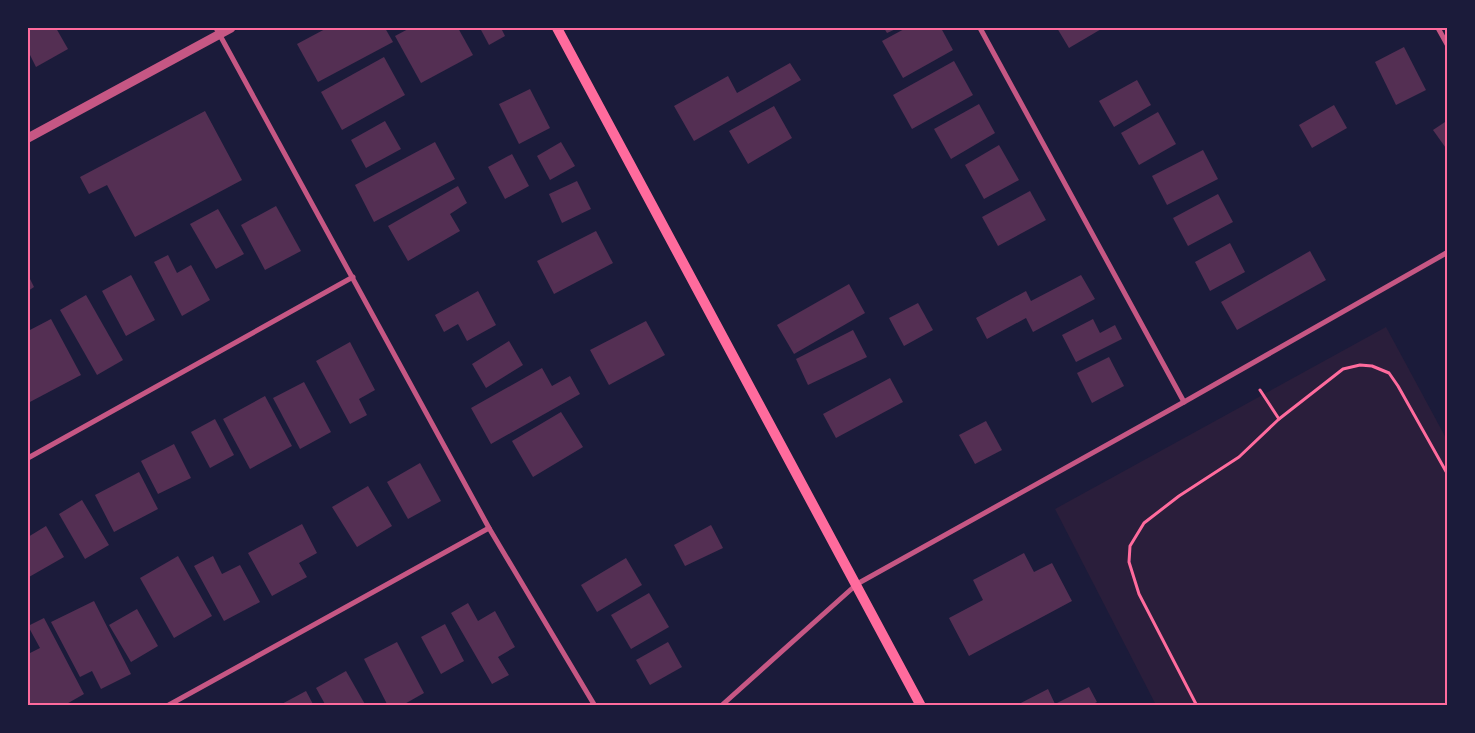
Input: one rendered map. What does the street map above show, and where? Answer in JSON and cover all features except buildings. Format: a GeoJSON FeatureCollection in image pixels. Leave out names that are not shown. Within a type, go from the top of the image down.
{"type":"FeatureCollection","features":[{"type":"Feature","properties":{"kind":"main road"},"geometry":{"type":"LineString","coordinates":[[556,28],[921,706]]}},
{"type":"Feature","properties":{"kind":"street"},"geometry":{"type":"LineString","coordinates":[[28,138],[218,31],[231,28]]}},
{"type":"Feature","properties":{"kind":"street"},"geometry":{"type":"LineString","coordinates":[[980,28],[1184,402]]}},
{"type":"Feature","properties":{"kind":"street"},"geometry":{"type":"LineString","coordinates":[[1438,28],[1448,46]]}},
{"type":"Feature","properties":{"kind":"street"},"geometry":{"type":"LineString","coordinates":[[218,31],[489,528],[595,706]]}},
{"type":"Feature","properties":{"kind":"street"},"geometry":{"type":"LineString","coordinates":[[720,706],[857,584],[1448,252]]}},
{"type":"Feature","properties":{"kind":"street"},"geometry":{"type":"LineString","coordinates":[[28,458],[353,277]]}},
{"type":"Feature","properties":{"kind":"street"},"geometry":{"type":"LineString","coordinates":[[167,706],[489,528]]}},
{"type":"Feature","properties":{"kind":"path"},"geometry":{"type":"LineString","coordinates":[[1197,706],[1139,594],[1129,562],[1130,546],[1144,523],[1179,496],[1239,457],[1279,419],[1343,368],[1360,364],[1372,366],[1389,373],[1448,475]]}},
{"type":"Feature","properties":{"kind":"path"},"geometry":{"type":"LineString","coordinates":[[1260,390],[1279,419]]}},
{"type":"Feature","properties":{"kind":"shaded area"},"geometry":{"type":"Polygon","coordinates":[[[1386,327],[1447,440],[1447,705],[1156,705],[1055,509],[1386,327]]]}}]}
